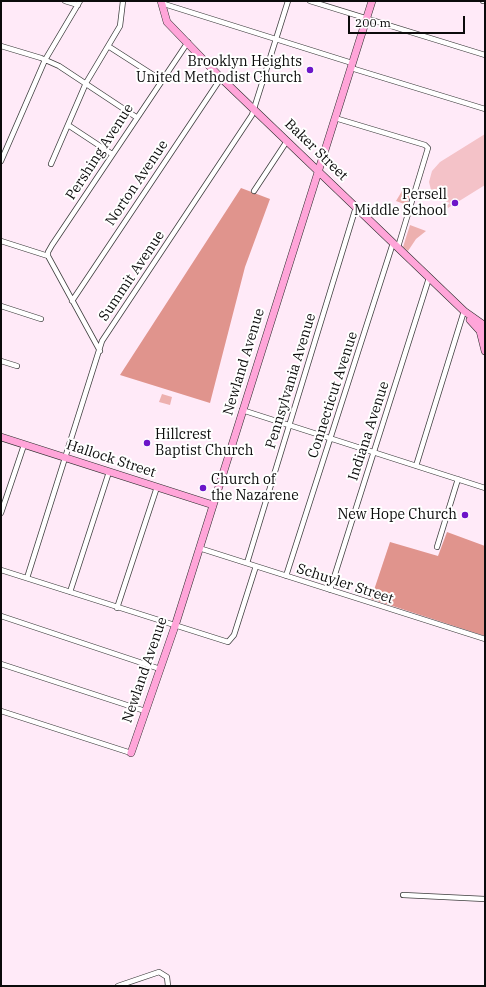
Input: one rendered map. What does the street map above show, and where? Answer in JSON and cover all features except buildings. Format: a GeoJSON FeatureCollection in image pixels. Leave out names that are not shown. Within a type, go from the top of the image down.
{"type":"FeatureCollection","features":[{"type":"Feature","properties":{"kind":"street"},"geometry":{"type":"LineString","coordinates":[[1,161],[45,60],[79,3],[65,1]]}},
{"type":"Feature","properties":{"kind":"street"},"geometry":{"type":"LineString","coordinates":[[51,164],[86,83],[120,26],[123,1]]}},
{"type":"Feature","properties":{"kind":"street","name":"Summit Avenue"},"geometry":{"type":"LineString","coordinates":[[28,578],[100,352],[102,341],[231,148],[254,109],[288,1]]}},
{"type":"Feature","properties":{"kind":"street"},"geometry":{"type":"LineString","coordinates":[[310,1],[485,55]]}},
{"type":"Feature","properties":{"kind":"street","name":"Newland Avenue"},"geometry":{"type":"LineString","coordinates":[[131,753],[175,626],[372,1]]}},
{"type":"Feature","properties":{"kind":"street"},"geometry":{"type":"LineString","coordinates":[[161,2],[277,39],[352,66],[485,109]]}},
{"type":"Feature","properties":{"kind":"street","name":"Baker Street"},"geometry":{"type":"LineString","coordinates":[[161,2],[167,22],[188,42],[221,78],[464,311],[478,327],[484,348]]}},
{"type":"Feature","properties":{"kind":"street","name":"Pershing Avenue"},"geometry":{"type":"LineString","coordinates":[[48,256],[48,252],[52,245],[160,80],[188,42]]}},
{"type":"Feature","properties":{"kind":"street"},"geometry":{"type":"LineString","coordinates":[[1,46],[45,60],[86,83],[136,117]]}},
{"type":"Feature","properties":{"kind":"street"},"geometry":{"type":"LineString","coordinates":[[108,46],[160,80]]}},
{"type":"Feature","properties":{"kind":"street","name":"Norton Avenue"},"geometry":{"type":"LineString","coordinates":[[72,301],[221,78]]}},
{"type":"Feature","properties":{"kind":"street","name":"Connecticut Avenue"},"geometry":{"type":"LineString","coordinates":[[286,576],[428,148],[426,146],[335,118]]}},
{"type":"Feature","properties":{"kind":"street"},"geometry":{"type":"LineString","coordinates":[[68,124],[112,154]]}},
{"type":"Feature","properties":{"kind":"street"},"geometry":{"type":"LineString","coordinates":[[254,191],[287,141]]}},
{"type":"Feature","properties":{"kind":"street","name":"Pennsylvania Avenue"},"geometry":{"type":"LineString","coordinates":[[247,563],[356,207]]}},
{"type":"Feature","properties":{"kind":"street"},"geometry":{"type":"LineString","coordinates":[[1,241],[48,256],[100,352]]}},
{"type":"Feature","properties":{"kind":"street","name":"Indiana Avenue"},"geometry":{"type":"LineString","coordinates":[[330,590],[429,278]]}},
{"type":"Feature","properties":{"kind":"street"},"geometry":{"type":"LineString","coordinates":[[1,306],[41,319]]}},
{"type":"Feature","properties":{"kind":"street"},"geometry":{"type":"LineString","coordinates":[[416,466],[464,311]]}},
{"type":"Feature","properties":{"kind":"street","name":"Baker Street"},"geometry":{"type":"LineString","coordinates":[[464,311],[481,323],[485,329]]}},
{"type":"Feature","properties":{"kind":"street"},"geometry":{"type":"LineString","coordinates":[[474,318],[485,318]]}},
{"type":"Feature","properties":{"kind":"street"},"geometry":{"type":"LineString","coordinates":[[484,348],[485,329]]}},
{"type":"Feature","properties":{"kind":"street"},"geometry":{"type":"LineString","coordinates":[[1,361],[16,366]]}},
{"type":"Feature","properties":{"kind":"street"},"geometry":{"type":"LineString","coordinates":[[242,410],[485,488]]}},
{"type":"Feature","properties":{"kind":"street","name":"Hallock Street"},"geometry":{"type":"LineString","coordinates":[[1,438],[213,505]]}},
{"type":"Feature","properties":{"kind":"street"},"geometry":{"type":"LineString","coordinates":[[1,514],[24,445]]}},
{"type":"Feature","properties":{"kind":"street"},"geometry":{"type":"LineString","coordinates":[[70,592],[109,472]]}},
{"type":"Feature","properties":{"kind":"street"},"geometry":{"type":"LineString","coordinates":[[437,547],[458,480]]}},
{"type":"Feature","properties":{"kind":"street"},"geometry":{"type":"LineString","coordinates":[[117,608],[157,487]]}},
{"type":"Feature","properties":{"kind":"street","name":"Schuyler Street"},"geometry":{"type":"LineString","coordinates":[[199,548],[485,639]]}},
{"type":"Feature","properties":{"kind":"street"},"geometry":{"type":"LineString","coordinates":[[1,570],[222,641],[231,641],[240,618],[256,566]]}},
{"type":"Feature","properties":{"kind":"street"},"geometry":{"type":"LineString","coordinates":[[1,616],[160,670]]}},
{"type":"Feature","properties":{"kind":"street"},"geometry":{"type":"LineString","coordinates":[[1,664],[145,711]]}},
{"type":"Feature","properties":{"kind":"street"},"geometry":{"type":"LineString","coordinates":[[1,711],[131,753]]}},
{"type":"Feature","properties":{"kind":"street"},"geometry":{"type":"LineString","coordinates":[[403,895],[485,899]]}},
{"type":"Feature","properties":{"kind":"street"},"geometry":{"type":"LineString","coordinates":[[118,986],[159,972],[167,977],[168,986]]}},
{"type":"Feature","properties":{"kind":"shaded area"},"geometry":{"type":"Polygon","coordinates":[[[485,134],[485,185],[448,208],[446,206],[450,203],[440,199],[431,190],[429,182],[432,171],[440,162],[485,134]]]}},
{"type":"Feature","properties":{"kind":"shaded area"},"geometry":{"type":"Polygon","coordinates":[[[241,188],[270,199],[245,267],[210,403],[120,375],[241,188]]]}},
{"type":"Feature","properties":{"kind":"shaded area"},"geometry":{"type":"Polygon","coordinates":[[[402,191],[408,191],[407,193],[410,194],[407,205],[396,201],[402,191]]]}},
{"type":"Feature","properties":{"kind":"shaded area"},"geometry":{"type":"Polygon","coordinates":[[[410,225],[426,231],[416,239],[408,251],[403,247],[410,225]]]}},
{"type":"Feature","properties":{"kind":"shaded area"},"geometry":{"type":"Polygon","coordinates":[[[162,394],[172,397],[170,405],[159,402],[162,394]]]}},
{"type":"Feature","properties":{"kind":"shaded area"},"geometry":{"type":"Polygon","coordinates":[[[447,532],[485,546],[485,636],[371,599],[390,542],[438,556],[447,532]]]}},
{"type":"Feature","properties":{"kind":"place","name":"Brooklyn Heights United Methodist Church"},"geometry":{"type":"Point","coordinates":[310,70]}},
{"type":"Feature","properties":{"kind":"place","name":"Persell Middle School"},"geometry":{"type":"Point","coordinates":[455,203]}},
{"type":"Feature","properties":{"kind":"place","name":"Hillcrest Baptist Church"},"geometry":{"type":"Point","coordinates":[147,443]}},
{"type":"Feature","properties":{"kind":"place","name":"Church of the Nazarene"},"geometry":{"type":"Point","coordinates":[203,488]}},
{"type":"Feature","properties":{"kind":"place","name":"New Hope Church"},"geometry":{"type":"Point","coordinates":[465,515]}}]}
